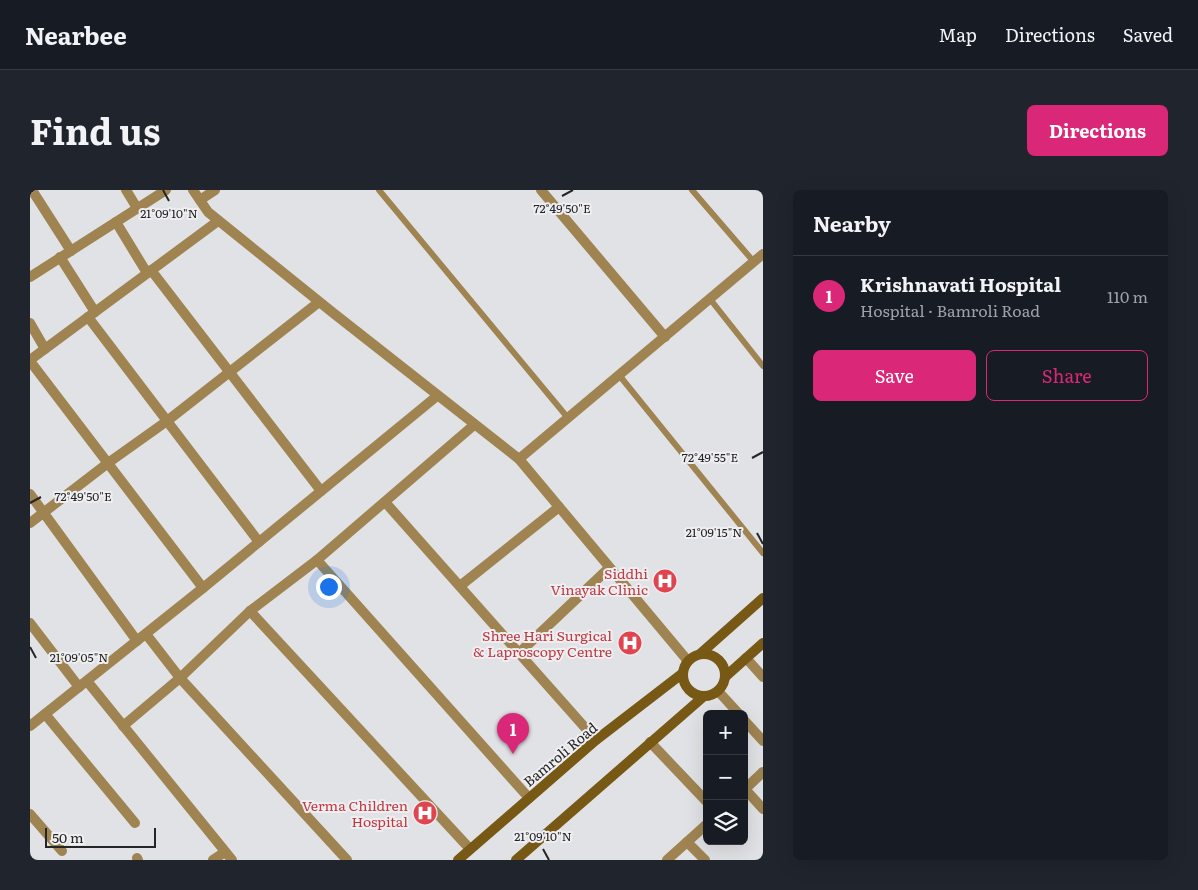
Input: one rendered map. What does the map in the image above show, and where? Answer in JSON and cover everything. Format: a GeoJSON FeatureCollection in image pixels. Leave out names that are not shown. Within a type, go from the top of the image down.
{"type":"FeatureCollection","features":[{"type":"Feature","properties":{"kind":"street"},"geometry":{"type":"LineString","coordinates":[[126,190],[137,208]]}},
{"type":"Feature","properties":{"kind":"street"},"geometry":{"type":"LineString","coordinates":[[30,277],[166,190]]}},
{"type":"Feature","properties":{"kind":"street"},"geometry":{"type":"LineString","coordinates":[[193,190],[208,212],[218,221],[519,459],[688,661]]}},
{"type":"Feature","properties":{"kind":"street"},"geometry":{"type":"LineString","coordinates":[[200,200],[215,190]]}},
{"type":"Feature","properties":{"kind":"street"},"geometry":{"type":"LineString","coordinates":[[541,190],[665,337]]}},
{"type":"Feature","properties":{"kind":"street"},"geometry":{"type":"LineString","coordinates":[[34,193],[71,251]]}},
{"type":"Feature","properties":{"kind":"street"},"geometry":{"type":"LineString","coordinates":[[203,588],[30,360],[218,221]]}},
{"type":"Feature","properties":{"kind":"street"},"geometry":{"type":"LineString","coordinates":[[116,222],[149,272],[321,491]]}},
{"type":"Feature","properties":{"kind":"street"},"geometry":{"type":"LineString","coordinates":[[519,459],[763,254]]}},
{"type":"Feature","properties":{"kind":"street"},"geometry":{"type":"LineString","coordinates":[[60,257],[91,314],[167,420],[259,542]]}},
{"type":"Feature","properties":{"kind":"street"},"geometry":{"type":"LineString","coordinates":[[30,523],[319,302]]}},
{"type":"Feature","properties":{"kind":"street"},"geometry":{"type":"LineString","coordinates":[[30,323],[45,349]]}},
{"type":"Feature","properties":{"kind":"street"},"geometry":{"type":"LineString","coordinates":[[30,726],[203,588],[437,396]]}},
{"type":"Feature","properties":{"kind":"street"},"geometry":{"type":"LineString","coordinates":[[123,726],[180,678],[250,611],[317,560],[474,425]]}},
{"type":"Feature","properties":{"kind":"street"},"geometry":{"type":"LineString","coordinates":[[30,494],[137,641]]}},
{"type":"Feature","properties":{"kind":"street"},"geometry":{"type":"LineString","coordinates":[[385,502],[596,740]]}},
{"type":"Feature","properties":{"kind":"street"},"geometry":{"type":"LineString","coordinates":[[460,586],[559,507]]}},
{"type":"Feature","properties":{"kind":"street"},"geometry":{"type":"LineString","coordinates":[[317,560],[529,798]]}},
{"type":"Feature","properties":{"kind":"street"},"geometry":{"type":"LineString","coordinates":[[519,653],[609,568]]}},
{"type":"Feature","properties":{"kind":"street"},"geometry":{"type":"LineString","coordinates":[[700,654],[707,654],[719,660],[723,666],[725,677],[722,687],[710,696],[703,697],[689,691],[683,680],[683,673],[688,661],[700,654],[763,598]]}},
{"type":"Feature","properties":{"kind":"street"},"geometry":{"type":"LineString","coordinates":[[250,611],[470,850]]}},
{"type":"Feature","properties":{"kind":"street"},"geometry":{"type":"LineString","coordinates":[[30,623],[83,684],[123,726],[229,856],[212,860]]}},
{"type":"Feature","properties":{"kind":"street"},"geometry":{"type":"LineString","coordinates":[[146,634],[180,678],[347,860]]}},
{"type":"Feature","properties":{"kind":"street"},"geometry":{"type":"LineString","coordinates":[[725,677],[763,643]]}},
{"type":"Feature","properties":{"kind":"street"},"geometry":{"type":"LineString","coordinates":[[746,658],[763,677]]}},
{"type":"Feature","properties":{"kind":"street","name":"Bamroli Road"},"geometry":{"type":"LineString","coordinates":[[458,860],[596,740],[683,673]]}},
{"type":"Feature","properties":{"kind":"street"},"geometry":{"type":"LineString","coordinates":[[718,691],[735,710]]}},
{"type":"Feature","properties":{"kind":"street"},"geometry":{"type":"LineString","coordinates":[[516,860],[703,697]]}},
{"type":"Feature","properties":{"kind":"street"},"geometry":{"type":"LineString","coordinates":[[45,714],[135,823]]}},
{"type":"Feature","properties":{"kind":"street"},"geometry":{"type":"LineString","coordinates":[[748,724],[763,741]]}},
{"type":"Feature","properties":{"kind":"street"},"geometry":{"type":"LineString","coordinates":[[650,742],[705,800]]}},
{"type":"Feature","properties":{"kind":"street"},"geometry":{"type":"LineString","coordinates":[[748,786],[763,772]]}},
{"type":"Feature","properties":{"kind":"street"},"geometry":{"type":"LineString","coordinates":[[748,792],[763,810]]}},
{"type":"Feature","properties":{"kind":"street"},"geometry":{"type":"LineString","coordinates":[[30,814],[62,852]]}},
{"type":"Feature","properties":{"kind":"street"},"geometry":{"type":"LineString","coordinates":[[667,860],[703,828]]}},
{"type":"Feature","properties":{"kind":"street"},"geometry":{"type":"LineString","coordinates":[[687,842],[705,860]]}},
{"type":"Feature","properties":{"kind":"lane"},"geometry":{"type":"LineString","coordinates":[[379,190],[568,418]]}},
{"type":"Feature","properties":{"kind":"lane"},"geometry":{"type":"LineString","coordinates":[[692,190],[754,262]]}},
{"type":"Feature","properties":{"kind":"lane"},"geometry":{"type":"LineString","coordinates":[[710,298],[763,366]]}},
{"type":"Feature","properties":{"kind":"lane"},"geometry":{"type":"LineString","coordinates":[[619,375],[763,553]]}},
{"type":"Feature","properties":{"kind":"place","name":"Siddhi Vinayak Clinic"},"geometry":{"type":"Point","coordinates":[665,581]}},
{"type":"Feature","properties":{"kind":"place","name":"Shree Hari Surgical & Laproscopy Centre"},"geometry":{"type":"Point","coordinates":[630,643]}},
{"type":"Feature","properties":{"kind":"place","name":"Krishnavati Hospital"},"geometry":{"type":"Point","coordinates":[513,754]}},
{"type":"Feature","properties":{"kind":"place","name":"Verma Children Hospital"},"geometry":{"type":"Point","coordinates":[425,813]}}]}
